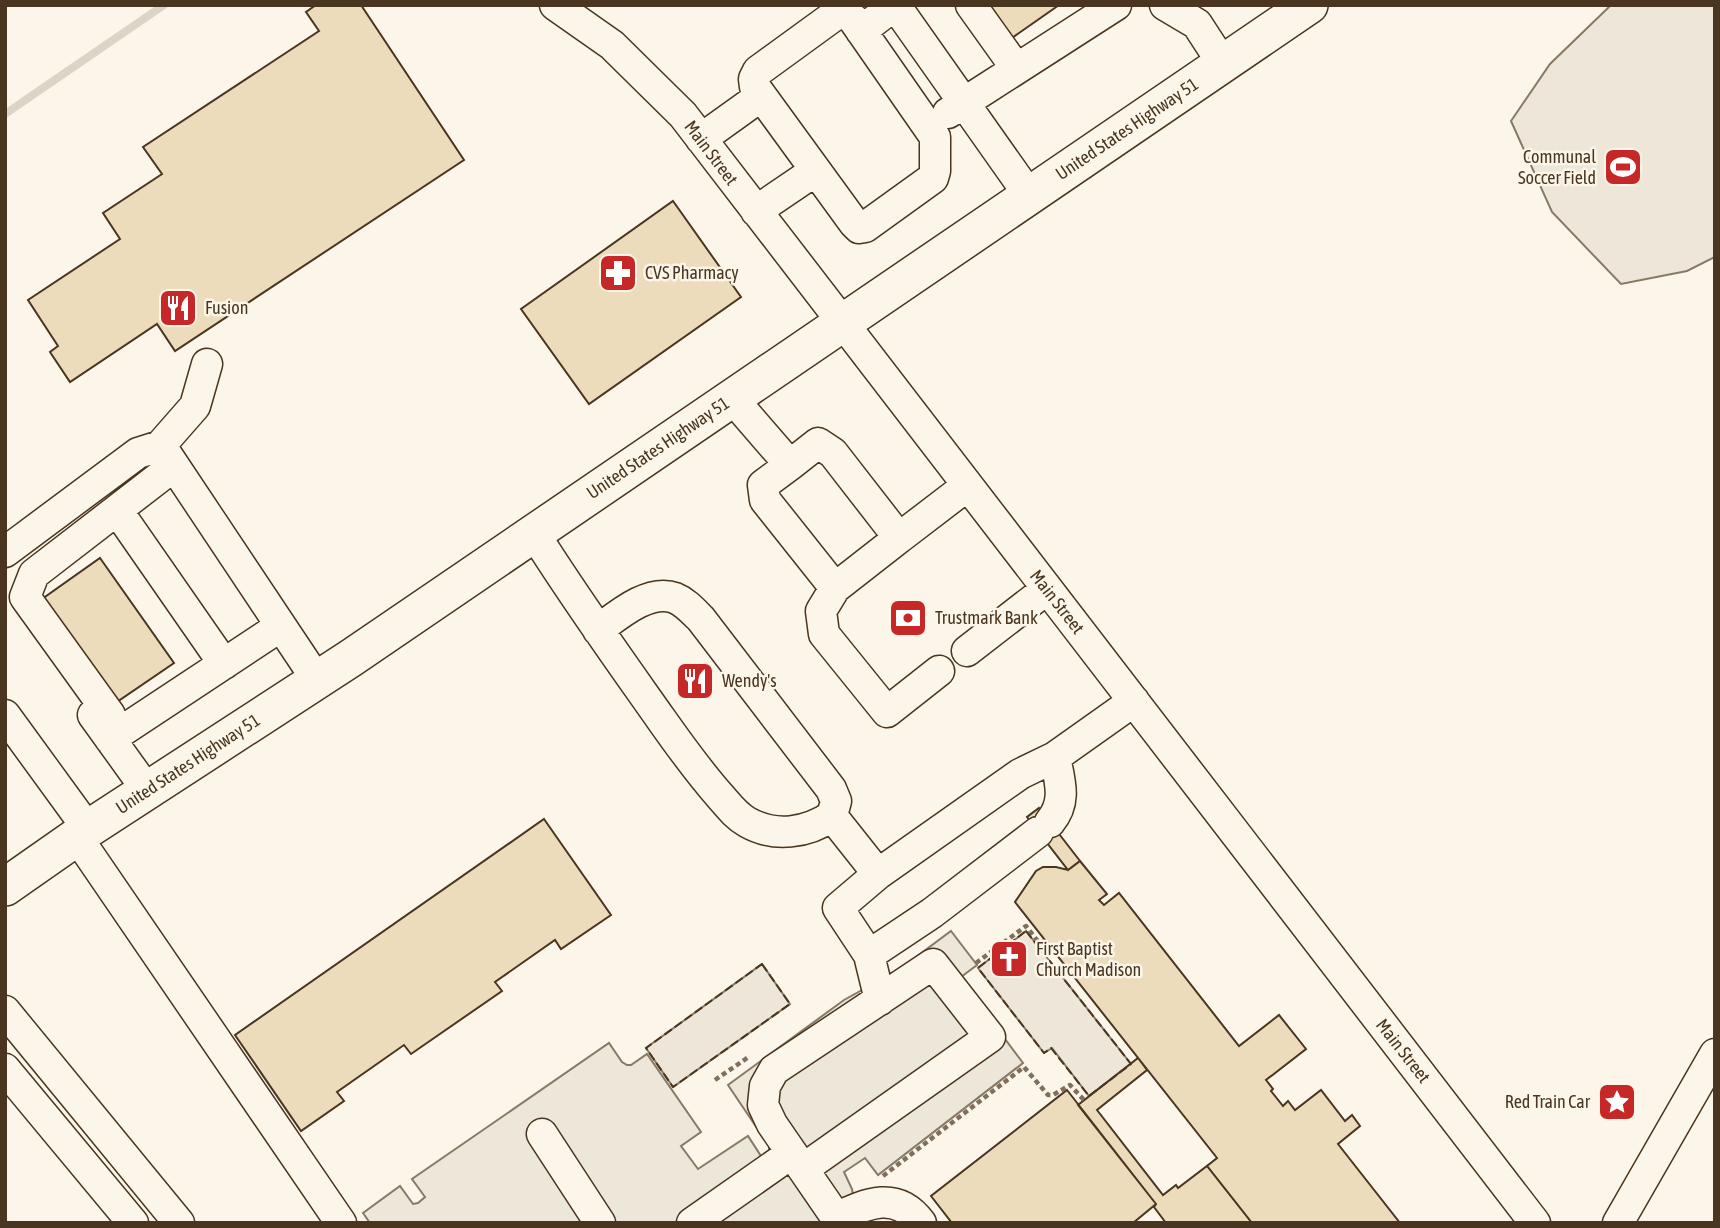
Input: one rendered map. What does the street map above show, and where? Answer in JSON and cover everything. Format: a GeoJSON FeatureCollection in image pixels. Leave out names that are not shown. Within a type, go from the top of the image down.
{"type":"FeatureCollection","features":[{"type":"Feature","properties":{"kind":"main road","name":"United States Highway 51"},"geometry":{"type":"LineString","coordinates":[[8,880],[317,680],[1309,5]]}},
{"type":"Feature","properties":{"kind":"street","name":"Main Street"},"geometry":{"type":"LineString","coordinates":[[555,5],[612,45],[683,115],[1535,1223]]}},
{"type":"Feature","properties":{"kind":"street"},"geometry":{"type":"LineString","coordinates":[[861,31],[895,5],[1029,195]]}},
{"type":"Feature","properties":{"kind":"street"},"geometry":{"type":"LineString","coordinates":[[971,5],[1016,68]]}},
{"type":"Feature","properties":{"kind":"street"},"geometry":{"type":"LineString","coordinates":[[928,126],[1116,5]]}},
{"type":"Feature","properties":{"kind":"street"},"geometry":{"type":"LineString","coordinates":[[1165,5],[1197,24],[1223,64]]}},
{"type":"Feature","properties":{"kind":"street"},"geometry":{"type":"LineString","coordinates":[[844,13],[853,19],[861,31],[935,137],[933,178],[865,228],[859,228],[854,223],[815,171],[755,87],[754,79],[758,72],[835,15],[844,13]]}},
{"type":"Feature","properties":{"kind":"street"},"geometry":{"type":"LineString","coordinates":[[701,139],[761,96]]}},
{"type":"Feature","properties":{"kind":"street"},"geometry":{"type":"LineString","coordinates":[[756,211],[815,171]]}},
{"type":"Feature","properties":{"kind":"street"},"geometry":{"type":"LineString","coordinates":[[107,734],[110,715],[25,597],[34,574],[117,510],[167,456],[195,407],[207,364]]}},
{"type":"Feature","properties":{"kind":"street"},"geometry":{"type":"LineString","coordinates":[[732,398],[790,465]]}},
{"type":"Feature","properties":{"kind":"street"},"geometry":{"type":"LineString","coordinates":[[835,588],[765,500],[763,485],[818,443],[833,453],[900,538]]}},
{"type":"Feature","properties":{"kind":"street"},"geometry":{"type":"LineString","coordinates":[[5,552],[138,453],[167,456]]}},
{"type":"Feature","properties":{"kind":"street"},"geometry":{"type":"LineString","coordinates":[[167,456],[317,680]]}},
{"type":"Feature","properties":{"kind":"street"},"geometry":{"type":"LineString","coordinates":[[939,671],[887,712],[824,634],[821,611],[835,588],[967,486]]}},
{"type":"Feature","properties":{"kind":"street"},"geometry":{"type":"LineString","coordinates":[[117,510],[224,664]]}},
{"type":"Feature","properties":{"kind":"street"},"geometry":{"type":"LineString","coordinates":[[534,533],[598,630],[695,768],[745,821],[761,829],[789,832],[804,830],[832,816],[836,800],[831,789],[701,619],[687,606],[674,597],[649,599],[598,630]]}},
{"type":"Feature","properties":{"kind":"street"},"geometry":{"type":"LineString","coordinates":[[967,651],[1047,589]]}},
{"type":"Feature","properties":{"kind":"street"},"geometry":{"type":"LineString","coordinates":[[5,593],[147,790]]}},
{"type":"Feature","properties":{"kind":"street"},"geometry":{"type":"LineString","coordinates":[[107,734],[224,664],[281,626]]}},
{"type":"Feature","properties":{"kind":"street"},"geometry":{"type":"LineString","coordinates":[[880,1000],[869,955],[838,908],[878,874],[1020,774],[1055,757],[1134,701]]}},
{"type":"Feature","properties":{"kind":"street"},"geometry":{"type":"LineString","coordinates":[[5,715],[341,1223]]}},
{"type":"Feature","properties":{"kind":"street"},"geometry":{"type":"LineString","coordinates":[[869,955],[932,913],[1044,827],[1059,812],[1062,797],[1055,757]]}},
{"type":"Feature","properties":{"kind":"street"},"geometry":{"type":"LineString","coordinates":[[832,816],[878,874]]}},
{"type":"Feature","properties":{"kind":"street"},"geometry":{"type":"LineString","coordinates":[[692,1223],[798,1161],[990,1037],[933,964],[774,1070],[765,1086],[762,1105],[772,1124],[798,1161],[838,1220],[879,1202],[899,1204],[921,1223]]}},
{"type":"Feature","properties":{"kind":"street"},"geometry":{"type":"LineString","coordinates":[[5,1011],[179,1223]]}},
{"type":"Feature","properties":{"kind":"street"},"geometry":{"type":"LineString","coordinates":[[1618,1223],[1715,1054]]}},
{"type":"Feature","properties":{"kind":"street"},"geometry":{"type":"LineString","coordinates":[[5,1069],[133,1223]]}},
{"type":"Feature","properties":{"kind":"street"},"geometry":{"type":"LineString","coordinates":[[542,1134],[600,1223]]}},
{"type":"Feature","properties":{"kind":"path"},"geometry":{"type":"LineString","coordinates":[[976,963],[1026,926],[1040,944],[1045,940]]}},
{"type":"Feature","properties":{"kind":"path"},"geometry":{"type":"LineString","coordinates":[[880,1178],[1024,1067],[1048,1095],[1070,1085],[1084,1100]]}},
{"type":"Feature","properties":{"kind":"shaded area","name":"Communal Soccer Field"},"geometry":{"type":"Polygon","coordinates":[[[1611,5],[1715,5],[1715,257],[1687,271],[1621,284],[1552,212],[1511,121],[1550,64],[1611,5]]]}},
{"type":"Feature","properties":{"kind":"shaded area"},"geometry":{"type":"Polygon","coordinates":[[[951,931],[977,965],[961,977],[961,980],[1023,1063],[878,1175],[865,1158],[844,1172],[852,1189],[858,1223],[370,1223],[363,1213],[400,1186],[413,1204],[418,1203],[425,1197],[412,1179],[609,1043],[627,1065],[647,1054],[701,1132],[681,1146],[698,1169],[748,1136],[761,1156],[765,1155],[769,1152],[769,1146],[728,1085],[844,1000],[900,969],[951,931]]]}},
{"type":"Feature","properties":{"kind":"shaded area"},"geometry":{"type":"Polygon","coordinates":[[[1026,931],[1131,1064],[1089,1096],[1052,1048],[1044,1053],[978,968],[1026,931]]]}},
{"type":"Feature","properties":{"kind":"shaded area"},"geometry":{"type":"Polygon","coordinates":[[[762,964],[790,1004],[673,1087],[646,1048],[762,964]]]}},
{"type":"Feature","properties":{"kind":"building"},"geometry":{"type":"Polygon","coordinates":[[[316,5],[361,5],[464,160],[175,351],[157,324],[70,382],[50,352],[58,346],[28,300],[120,239],[103,213],[162,174],[143,147],[319,31],[306,12],[316,5]]]}},
{"type":"Feature","properties":{"kind":"building"},"geometry":{"type":"Polygon","coordinates":[[[985,5],[1059,5],[1009,40],[985,5]]]}},
{"type":"Feature","properties":{"kind":"building","name":"CVS Pharmacy"},"geometry":{"type":"Polygon","coordinates":[[[673,201],[741,297],[589,404],[521,309],[673,201]]]}},
{"type":"Feature","properties":{"kind":"building"},"geometry":{"type":"Polygon","coordinates":[[[100,558],[174,663],[108,708],[35,604],[100,558]]]}},
{"type":"Feature","properties":{"kind":"building"},"geometry":{"type":"Polygon","coordinates":[[[1039,808],[1080,861],[1068,870],[1027,817],[1039,808]]]}},
{"type":"Feature","properties":{"kind":"building"},"geometry":{"type":"Polygon","coordinates":[[[544,819],[611,915],[561,949],[555,940],[495,982],[502,991],[411,1054],[404,1045],[337,1092],[344,1101],[301,1131],[235,1035],[544,819]]]}},
{"type":"Feature","properties":{"kind":"building"},"geometry":{"type":"Polygon","coordinates":[[[1080,861],[1107,894],[1099,900],[1104,905],[1119,893],[1239,1046],[1279,1015],[1306,1049],[1266,1080],[1273,1089],[1271,1091],[1283,1106],[1288,1101],[1295,1110],[1321,1090],[1345,1121],[1352,1115],[1360,1126],[1338,1144],[1400,1223],[1252,1223],[1207,1166],[1217,1158],[1015,902],[1036,871],[1043,867],[1068,870],[1080,861]]]}},
{"type":"Feature","properties":{"kind":"building"},"geometry":{"type":"Polygon","coordinates":[[[1138,1058],[1147,1070],[1097,1110],[1163,1195],[1176,1185],[1178,1188],[1207,1166],[1252,1223],[1166,1223],[1154,1207],[1156,1204],[1078,1105],[1138,1058]]]}},
{"type":"Feature","properties":{"kind":"building"},"geometry":{"type":"Polygon","coordinates":[[[1067,1090],[1156,1204],[1133,1223],[952,1223],[931,1196],[1067,1090]]]}},
{"type":"Feature","properties":{"kind":"waterway"},"geometry":{"type":"LineString","coordinates":[[5,114],[164,5]]}},
{"type":"Feature","properties":{"kind":"fence"},"geometry":{"type":"LineString","coordinates":[[1026,931],[1131,1064],[1089,1096],[1051,1048],[1044,1053],[978,968],[1026,931]]}},
{"type":"Feature","properties":{"kind":"fence"},"geometry":{"type":"LineString","coordinates":[[762,964],[790,1004],[673,1087],[646,1048],[762,964]]}},
{"type":"Feature","properties":{"kind":"place","name":"Communal Soccer Field"},"geometry":{"type":"Point","coordinates":[1623,167]}},
{"type":"Feature","properties":{"kind":"place","name":"CVS Pharmacy"},"geometry":{"type":"Point","coordinates":[618,273]}},
{"type":"Feature","properties":{"kind":"place","name":"Fusion"},"geometry":{"type":"Point","coordinates":[178,308]}},
{"type":"Feature","properties":{"kind":"place","name":"Trustmark Bank"},"geometry":{"type":"Point","coordinates":[908,618]}},
{"type":"Feature","properties":{"kind":"place","name":"Wendy's"},"geometry":{"type":"Point","coordinates":[695,681]}},
{"type":"Feature","properties":{"kind":"place","name":"First Baptist Church Madison"},"geometry":{"type":"Point","coordinates":[1009,959]}},
{"type":"Feature","properties":{"kind":"place","name":"Red Train Car"},"geometry":{"type":"Point","coordinates":[1617,1102]}}]}
